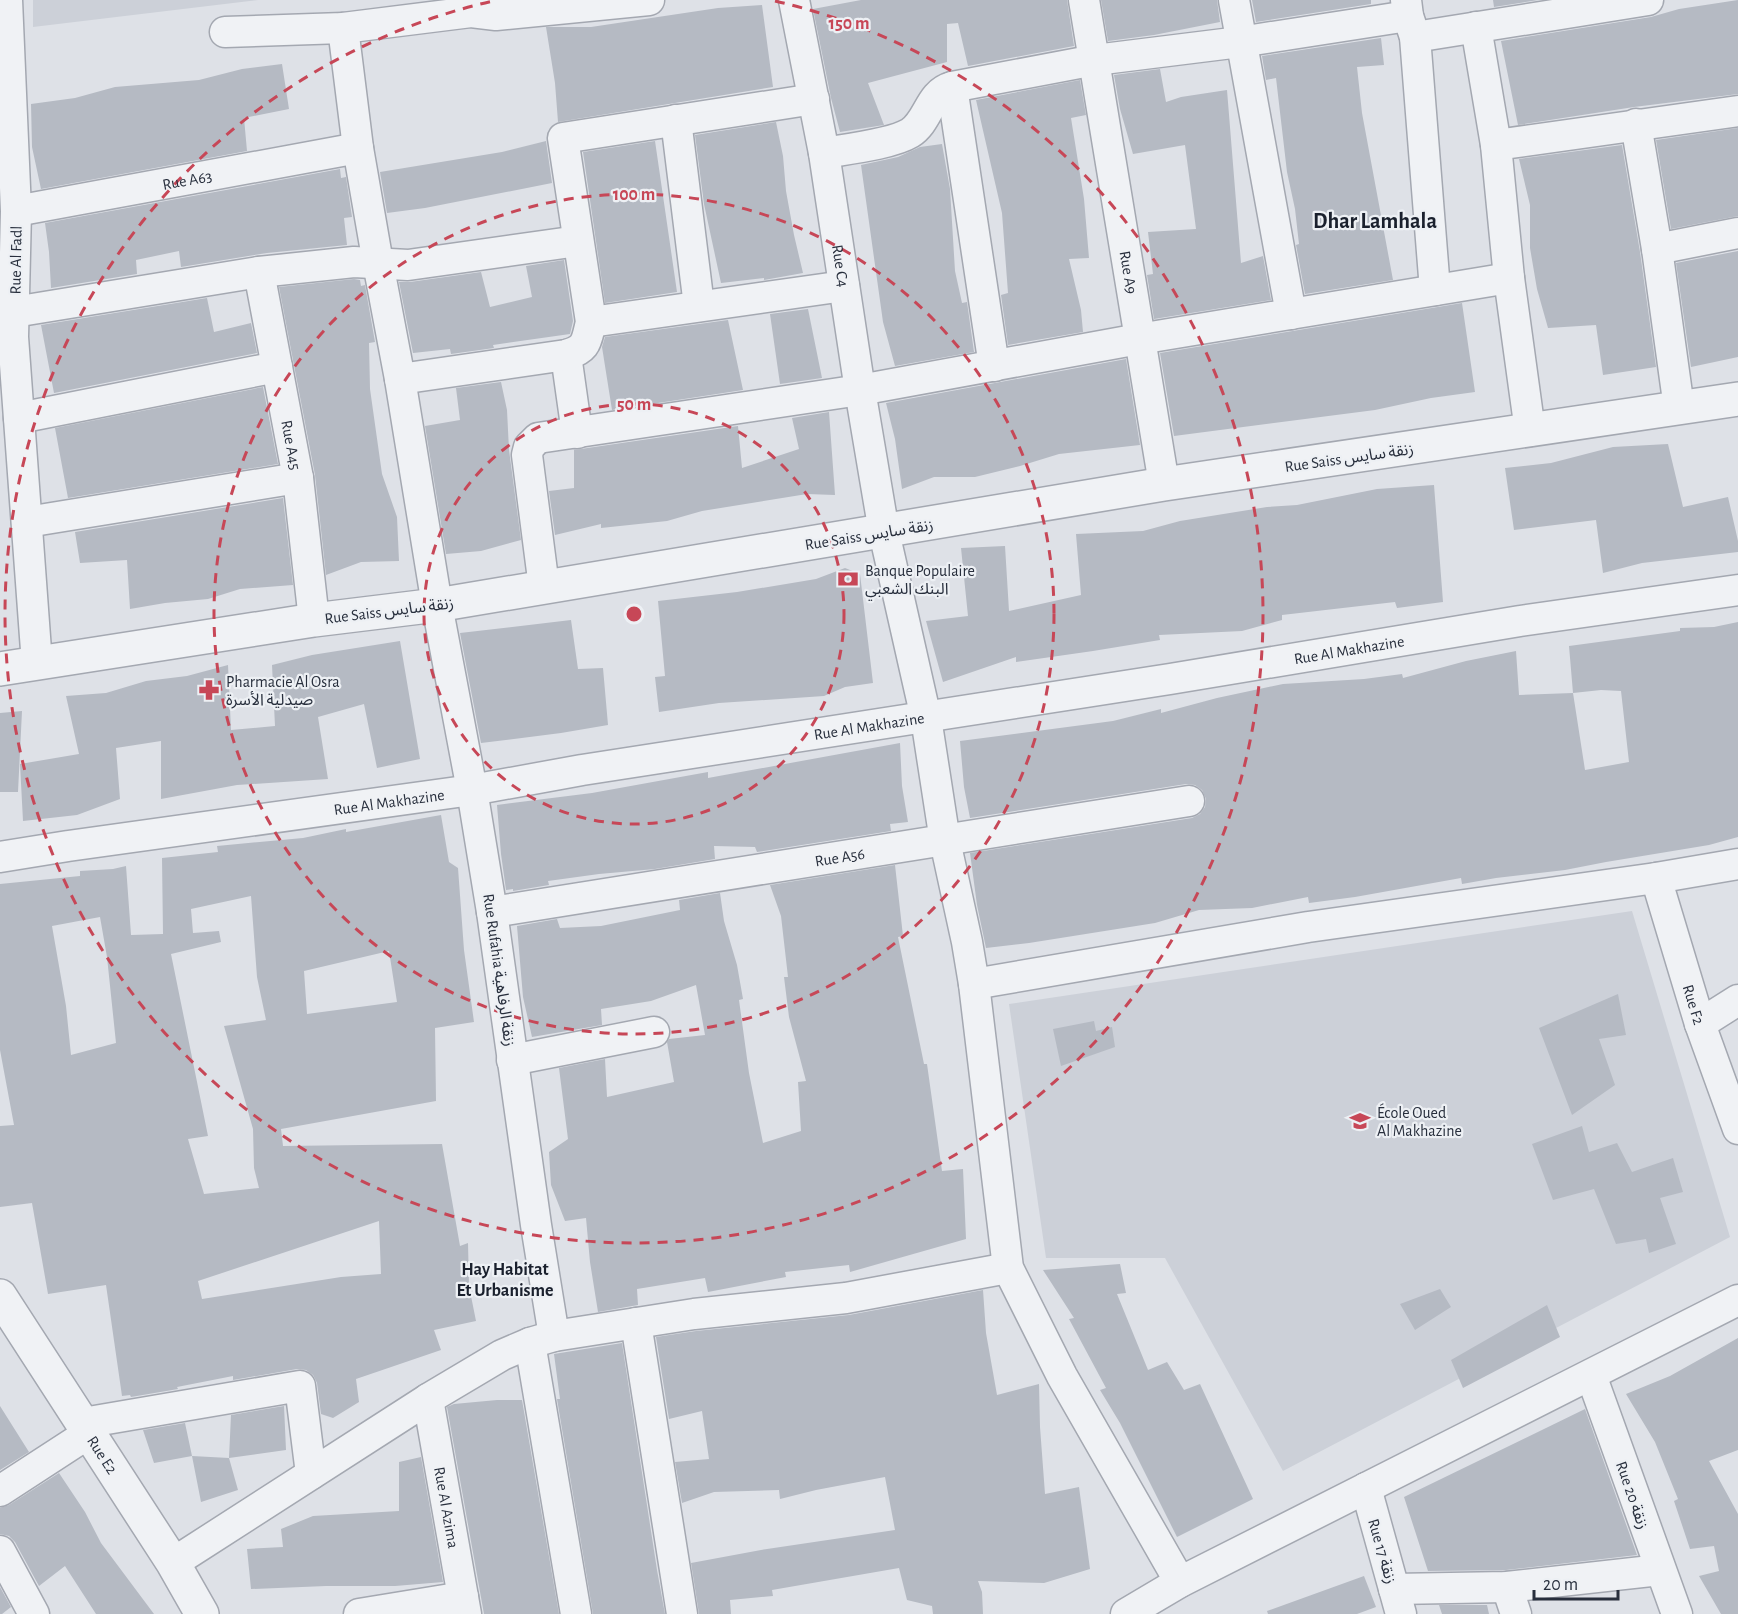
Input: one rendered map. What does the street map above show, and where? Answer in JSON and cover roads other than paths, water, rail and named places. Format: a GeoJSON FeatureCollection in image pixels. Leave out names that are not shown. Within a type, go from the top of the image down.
{"type":"FeatureCollection","features":[{"type":"Feature","properties":{"kind":"street","name":"Rue Al Fadl"},"geometry":{"type":"LineString","coordinates":[[7,0],[4,71],[14,312],[12,337],[37,664]]}},
{"type":"Feature","properties":{"kind":"street"},"geometry":{"type":"LineString","coordinates":[[225,32],[343,28],[471,12],[496,15],[649,0]]}},
{"type":"Feature","properties":{"kind":"street","name":"Rue C4"},"geometry":{"type":"LineString","coordinates":[[794,0],[824,153],[884,532],[926,718],[945,841],[974,984],[1008,1268],[1062,1376],[1180,1582]]}},
{"type":"Feature","properties":{"kind":"street","name":"Rue A9"},"geometry":{"type":"LineString","coordinates":[[1084,0],[1164,484]]}},
{"type":"Feature","properties":{"kind":"street"},"geometry":{"type":"LineString","coordinates":[[1234,0],[1291,314]]}},
{"type":"Feature","properties":{"kind":"street"},"geometry":{"type":"LineString","coordinates":[[824,153],[901,138],[920,124],[943,89],[1095,60],[1410,18],[1476,27],[1648,0]]}},
{"type":"Feature","properties":{"kind":"street"},"geometry":{"type":"LineString","coordinates":[[1410,18],[1435,290]]}},
{"type":"Feature","properties":{"kind":"street"},"geometry":{"type":"LineString","coordinates":[[1476,27],[1496,145],[1509,278],[1530,431]]}},
{"type":"Feature","properties":{"kind":"street","name":"Rue Rufahia زنقة الرفاهية"},"geometry":{"type":"LineString","coordinates":[[343,28],[358,148],[400,379],[436,605],[472,789],[492,912],[512,1060],[542,1340],[576,1614]]}},
{"type":"Feature","properties":{"kind":"street"},"geometry":{"type":"LineString","coordinates":[[952,87],[994,366]]}},
{"type":"Feature","properties":{"kind":"street"},"geometry":{"type":"LineString","coordinates":[[400,379],[566,355],[578,352],[584,346],[591,322],[563,138],[814,99]]}},
{"type":"Feature","properties":{"kind":"street"},"geometry":{"type":"LineString","coordinates":[[1496,145],[1738,111]]}},
{"type":"Feature","properties":{"kind":"street"},"geometry":{"type":"LineString","coordinates":[[676,120],[699,306]]}},
{"type":"Feature","properties":{"kind":"street"},"geometry":{"type":"LineString","coordinates":[[1636,124],[1657,249],[1679,408]]}},
{"type":"Feature","properties":{"kind":"street","name":"Rue A63"},"geometry":{"type":"LineString","coordinates":[[10,198],[358,148]]}},
{"type":"Feature","properties":{"kind":"street"},"geometry":{"type":"LineString","coordinates":[[1657,249],[1738,233]]}},
{"type":"Feature","properties":{"kind":"street"},"geometry":{"type":"LineString","coordinates":[[14,312],[259,272],[354,262],[408,265],[579,241]]}},
{"type":"Feature","properties":{"kind":"street","name":"Rue A45"},"geometry":{"type":"LineString","coordinates":[[259,272],[298,478],[314,620]]}},
{"type":"Feature","properties":{"kind":"street"},"geometry":{"type":"LineString","coordinates":[[544,587],[527,455],[529,447],[538,438],[860,390],[1139,339],[1509,278]]}},
{"type":"Feature","properties":{"kind":"street"},"geometry":{"type":"LineString","coordinates":[[591,322],[844,286]]}},
{"type":"Feature","properties":{"kind":"street"},"geometry":{"type":"LineString","coordinates":[[566,355],[578,433]]}},
{"type":"Feature","properties":{"kind":"street"},"geometry":{"type":"LineString","coordinates":[[19,418],[277,367]]}},
{"type":"Feature","properties":{"kind":"street","name":"Rue Saiss زنقة سايس"},"geometry":{"type":"LineString","coordinates":[[0,669],[314,620],[436,605],[1164,484],[1738,399]]}},
{"type":"Feature","properties":{"kind":"street"},"geometry":{"type":"LineString","coordinates":[[27,522],[298,478]]}},
{"type":"Feature","properties":{"kind":"street","name":"Rue Al Makhazine"},"geometry":{"type":"LineString","coordinates":[[0,857],[472,789],[1520,621],[1738,590]]}},
{"type":"Feature","properties":{"kind":"street","name":"Rue A56"},"geometry":{"type":"LineString","coordinates":[[492,912],[1190,801]]}},
{"type":"Feature","properties":{"kind":"street"},"geometry":{"type":"LineString","coordinates":[[974,984],[1320,925],[1656,878],[1738,864]]}},
{"type":"Feature","properties":{"kind":"street","name":"Rue F2"},"geometry":{"type":"LineString","coordinates":[[1656,878],[1700,1024],[1738,1129]]}},
{"type":"Feature","properties":{"kind":"street"},"geometry":{"type":"LineString","coordinates":[[1700,1024],[1738,1000]]}},
{"type":"Feature","properties":{"kind":"street"},"geometry":{"type":"LineString","coordinates":[[512,1060],[654,1032]]}},
{"type":"Feature","properties":{"kind":"street"},"geometry":{"type":"LineString","coordinates":[[173,1563],[428,1399],[502,1355],[542,1340],[694,1314],[846,1298],[1008,1268]]}},
{"type":"Feature","properties":{"kind":"street","name":"Rue E2"},"geometry":{"type":"LineString","coordinates":[[0,1296],[173,1563],[202,1614]]}},
{"type":"Feature","properties":{"kind":"street"},"geometry":{"type":"LineString","coordinates":[[1126,1614],[1180,1582],[1738,1300]]}},
{"type":"Feature","properties":{"kind":"street"},"geometry":{"type":"LineString","coordinates":[[636,1323],[682,1614]]}},
{"type":"Feature","properties":{"kind":"street","name":"Rue 20 زنقة"},"geometry":{"type":"LineString","coordinates":[[1591,1375],[1677,1614]]}},
{"type":"Feature","properties":{"kind":"street"},"geometry":{"type":"LineString","coordinates":[[0,1491],[86,1428],[300,1386],[311,1474]]}},
{"type":"Feature","properties":{"kind":"street","name":"Rue Al Azima"},"geometry":{"type":"LineString","coordinates":[[428,1399],[464,1606]]}},
{"type":"Feature","properties":{"kind":"street","name":"Rue 17 زنقة"},"geometry":{"type":"LineString","coordinates":[[1366,1488],[1398,1601]]}},
{"type":"Feature","properties":{"kind":"street"},"geometry":{"type":"LineString","coordinates":[[0,1551],[34,1614]]}},
{"type":"Feature","properties":{"kind":"street"},"geometry":{"type":"LineString","coordinates":[[1398,1601],[1512,1600],[1660,1570]]}},
{"type":"Feature","properties":{"kind":"street"},"geometry":{"type":"LineString","coordinates":[[359,1614],[464,1606]]}},
{"type":"Feature","properties":{"kind":"place","name":"Banque Populaire البنك الشعبي"},"geometry":{"type":"Point","coordinates":[848,579]}},
{"type":"Feature","properties":{"kind":"place","name":"Pharmacie Al Osra صيدلية الأسرة"},"geometry":{"type":"Point","coordinates":[209,690]}},
{"type":"Feature","properties":{"kind":"place","name":"École Oued Al Makhazine"},"geometry":{"type":"Point","coordinates":[1360,1121]}},
{"type":"Feature","properties":{"kind":"district","name":"Dhar Lamhala"},"geometry":{"type":"Point","coordinates":[1375,220]}},
{"type":"Feature","properties":{"kind":"district","name":"Hay Habitat Et Urbanisme"},"geometry":{"type":"Point","coordinates":[505,1279]}}]}
